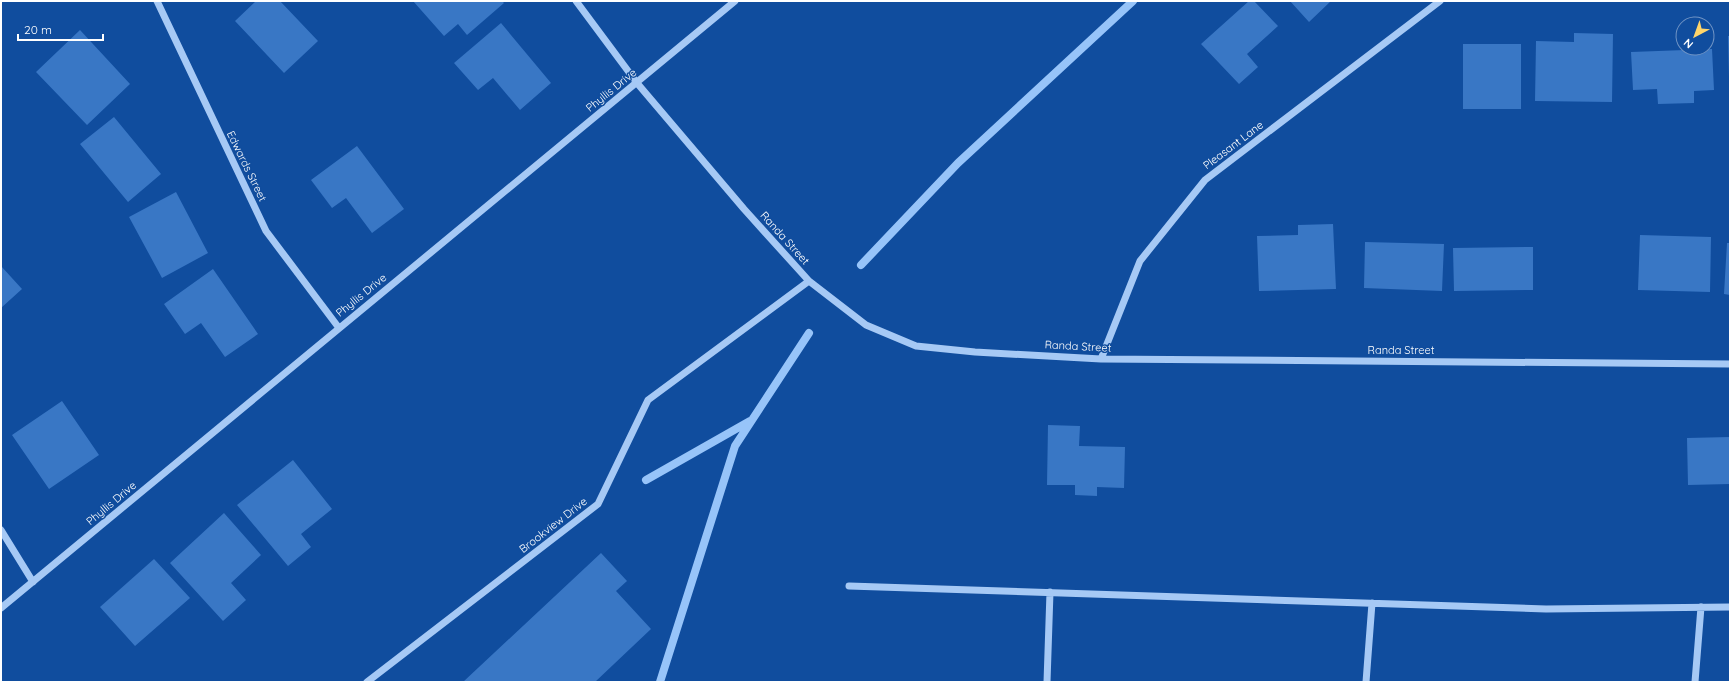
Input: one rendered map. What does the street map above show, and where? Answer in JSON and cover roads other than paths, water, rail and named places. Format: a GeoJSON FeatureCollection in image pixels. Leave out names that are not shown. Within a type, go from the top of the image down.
{"type":"FeatureCollection","features":[{"type":"Feature","properties":{"kind":"street","name":"Edwards Street"},"geometry":{"type":"LineString","coordinates":[[157,1],[266,231],[338,328]]}},
{"type":"Feature","properties":{"kind":"street","name":"Randa Street"},"geometry":{"type":"LineString","coordinates":[[576,1],[637,83],[744,209],[809,281],[866,326],[916,346],[975,352],[1102,359],[1730,364]]}},
{"type":"Feature","properties":{"kind":"street","name":"Phyllis Drive"},"geometry":{"type":"LineString","coordinates":[[1,608],[735,1]]}},
{"type":"Feature","properties":{"kind":"street","name":"Pleasant Lane"},"geometry":{"type":"LineString","coordinates":[[1102,359],[1140,261],[1205,180],[1440,1]]}},
{"type":"Feature","properties":{"kind":"street","name":"Brookview Drive"},"geometry":{"type":"LineString","coordinates":[[366,682],[598,504],[648,400],[809,281]]}},
{"type":"Feature","properties":{"kind":"street"},"geometry":{"type":"LineString","coordinates":[[1,530],[33,582]]}},
{"type":"Feature","properties":{"kind":"street"},"geometry":{"type":"LineString","coordinates":[[849,586],[1546,609],[1730,607]]}},
{"type":"Feature","properties":{"kind":"street"},"geometry":{"type":"LineString","coordinates":[[1047,682],[1050,592]]}},
{"type":"Feature","properties":{"kind":"street"},"geometry":{"type":"LineString","coordinates":[[1366,682],[1372,603]]}},
{"type":"Feature","properties":{"kind":"street"},"geometry":{"type":"LineString","coordinates":[[1695,682],[1701,608]]}},
{"type":"Feature","properties":{"kind":"waterway"},"geometry":{"type":"LineString","coordinates":[[861,265],[958,163],[1133,1]]}},
{"type":"Feature","properties":{"kind":"waterway"},"geometry":{"type":"LineString","coordinates":[[660,682],[735,446],[809,333]]}},
{"type":"Feature","properties":{"kind":"waterway"},"geometry":{"type":"LineString","coordinates":[[646,480],[750,421]]}}]}
